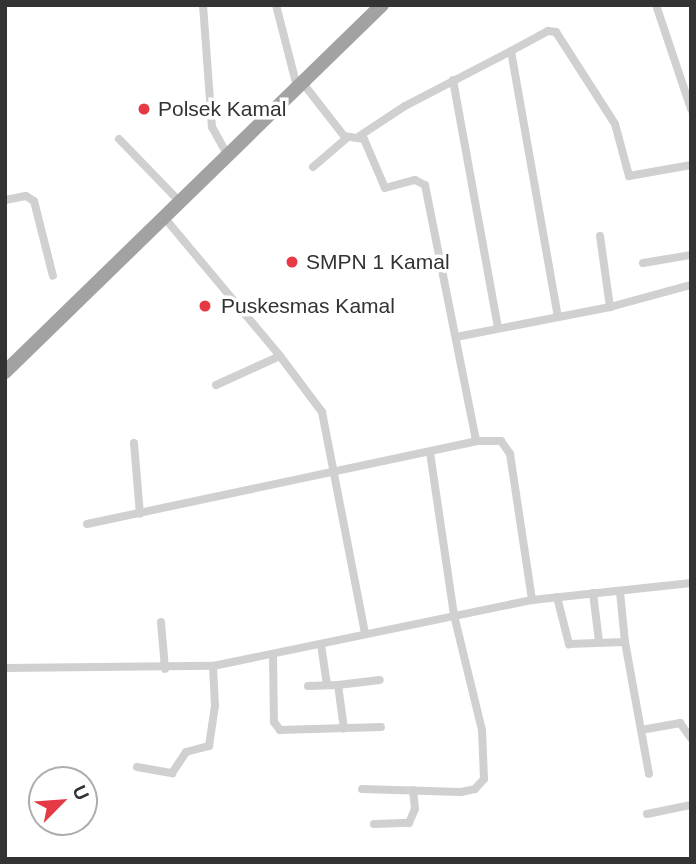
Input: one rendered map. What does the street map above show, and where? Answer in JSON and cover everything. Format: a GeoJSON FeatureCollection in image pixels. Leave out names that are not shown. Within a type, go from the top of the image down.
{"type":"FeatureCollection","features":[{"type":"Feature","properties":{"kind":"highway"},"geometry":{"type":"LineString","coordinates":[[5,372],[382,5]]}},
{"type":"Feature","properties":{"kind":"street"},"geometry":{"type":"LineString","coordinates":[[202,5],[212,127],[228,156]]}},
{"type":"Feature","properties":{"kind":"street"},"geometry":{"type":"LineString","coordinates":[[275,5],[300,85],[348,137]]}},
{"type":"Feature","properties":{"kind":"street"},"geometry":{"type":"LineString","coordinates":[[656,5],[688,92],[691,109]]}},
{"type":"Feature","properties":{"kind":"street"},"geometry":{"type":"LineString","coordinates":[[358,137],[453,80],[548,31],[556,32],[615,124],[626,171],[633,178],[691,165]]}},
{"type":"Feature","properties":{"kind":"street"},"geometry":{"type":"LineString","coordinates":[[511,51],[558,317]]}},
{"type":"Feature","properties":{"kind":"street"},"geometry":{"type":"LineString","coordinates":[[453,80],[498,328]]}},
{"type":"Feature","properties":{"kind":"street"},"geometry":{"type":"LineString","coordinates":[[313,167],[348,137],[358,137],[364,139],[385,188],[415,180],[425,185],[476,441]]}},
{"type":"Feature","properties":{"kind":"street"},"geometry":{"type":"LineString","coordinates":[[119,139],[179,201]]}},
{"type":"Feature","properties":{"kind":"street"},"geometry":{"type":"LineString","coordinates":[[6,198],[26,196],[34,201],[53,276]]}},
{"type":"Feature","properties":{"kind":"street"},"geometry":{"type":"LineString","coordinates":[[163,216],[280,356],[321,412],[336,473],[365,633]]}},
{"type":"Feature","properties":{"kind":"street"},"geometry":{"type":"LineString","coordinates":[[600,236],[610,307]]}},
{"type":"Feature","properties":{"kind":"street"},"geometry":{"type":"LineString","coordinates":[[643,263],[691,255]]}},
{"type":"Feature","properties":{"kind":"street"},"geometry":{"type":"LineString","coordinates":[[456,337],[610,307],[691,285]]}},
{"type":"Feature","properties":{"kind":"street"},"geometry":{"type":"LineString","coordinates":[[216,385],[280,356]]}},
{"type":"Feature","properties":{"kind":"street"},"geometry":{"type":"LineString","coordinates":[[88,524],[476,441],[500,441],[510,454],[532,600]]}},
{"type":"Feature","properties":{"kind":"street"},"geometry":{"type":"LineString","coordinates":[[134,443],[140,514]]}},
{"type":"Feature","properties":{"kind":"street"},"geometry":{"type":"LineString","coordinates":[[362,789],[461,792],[475,789],[484,779],[477,703],[454,615],[430,452]]}},
{"type":"Feature","properties":{"kind":"street"},"geometry":{"type":"LineString","coordinates":[[5,668],[166,669],[213,666],[532,600],[691,583]]}},
{"type":"Feature","properties":{"kind":"street"},"geometry":{"type":"LineString","coordinates":[[620,592],[625,642],[649,774]]}},
{"type":"Feature","properties":{"kind":"street"},"geometry":{"type":"LineString","coordinates":[[593,593],[599,641]]}},
{"type":"Feature","properties":{"kind":"street"},"geometry":{"type":"LineString","coordinates":[[557,597],[569,644],[625,642]]}},
{"type":"Feature","properties":{"kind":"street"},"geometry":{"type":"LineString","coordinates":[[161,622],[166,669]]}},
{"type":"Feature","properties":{"kind":"street"},"geometry":{"type":"LineString","coordinates":[[321,643],[327,685]]}},
{"type":"Feature","properties":{"kind":"street"},"geometry":{"type":"LineString","coordinates":[[273,654],[276,727],[280,730],[381,727]]}},
{"type":"Feature","properties":{"kind":"street"},"geometry":{"type":"LineString","coordinates":[[137,767],[172,773],[186,752],[209,746],[215,706],[213,666]]}},
{"type":"Feature","properties":{"kind":"street"},"geometry":{"type":"LineString","coordinates":[[308,686],[380,680]]}},
{"type":"Feature","properties":{"kind":"street"},"geometry":{"type":"LineString","coordinates":[[338,685],[344,729]]}},
{"type":"Feature","properties":{"kind":"street"},"geometry":{"type":"LineString","coordinates":[[640,730],[680,723],[691,738]]}},
{"type":"Feature","properties":{"kind":"street"},"geometry":{"type":"LineString","coordinates":[[374,824],[409,823],[415,809],[413,790]]}},
{"type":"Feature","properties":{"kind":"street"},"geometry":{"type":"LineString","coordinates":[[647,814],[691,806]]}},
{"type":"Feature","properties":{"kind":"place","name":"Polsek Kamal"},"geometry":{"type":"Point","coordinates":[144,109]}},
{"type":"Feature","properties":{"kind":"place","name":"SMPN 1 Kamal"},"geometry":{"type":"Point","coordinates":[292,262]}},
{"type":"Feature","properties":{"kind":"place","name":"Puskesmas Kamal"},"geometry":{"type":"Point","coordinates":[205,306]}}]}
